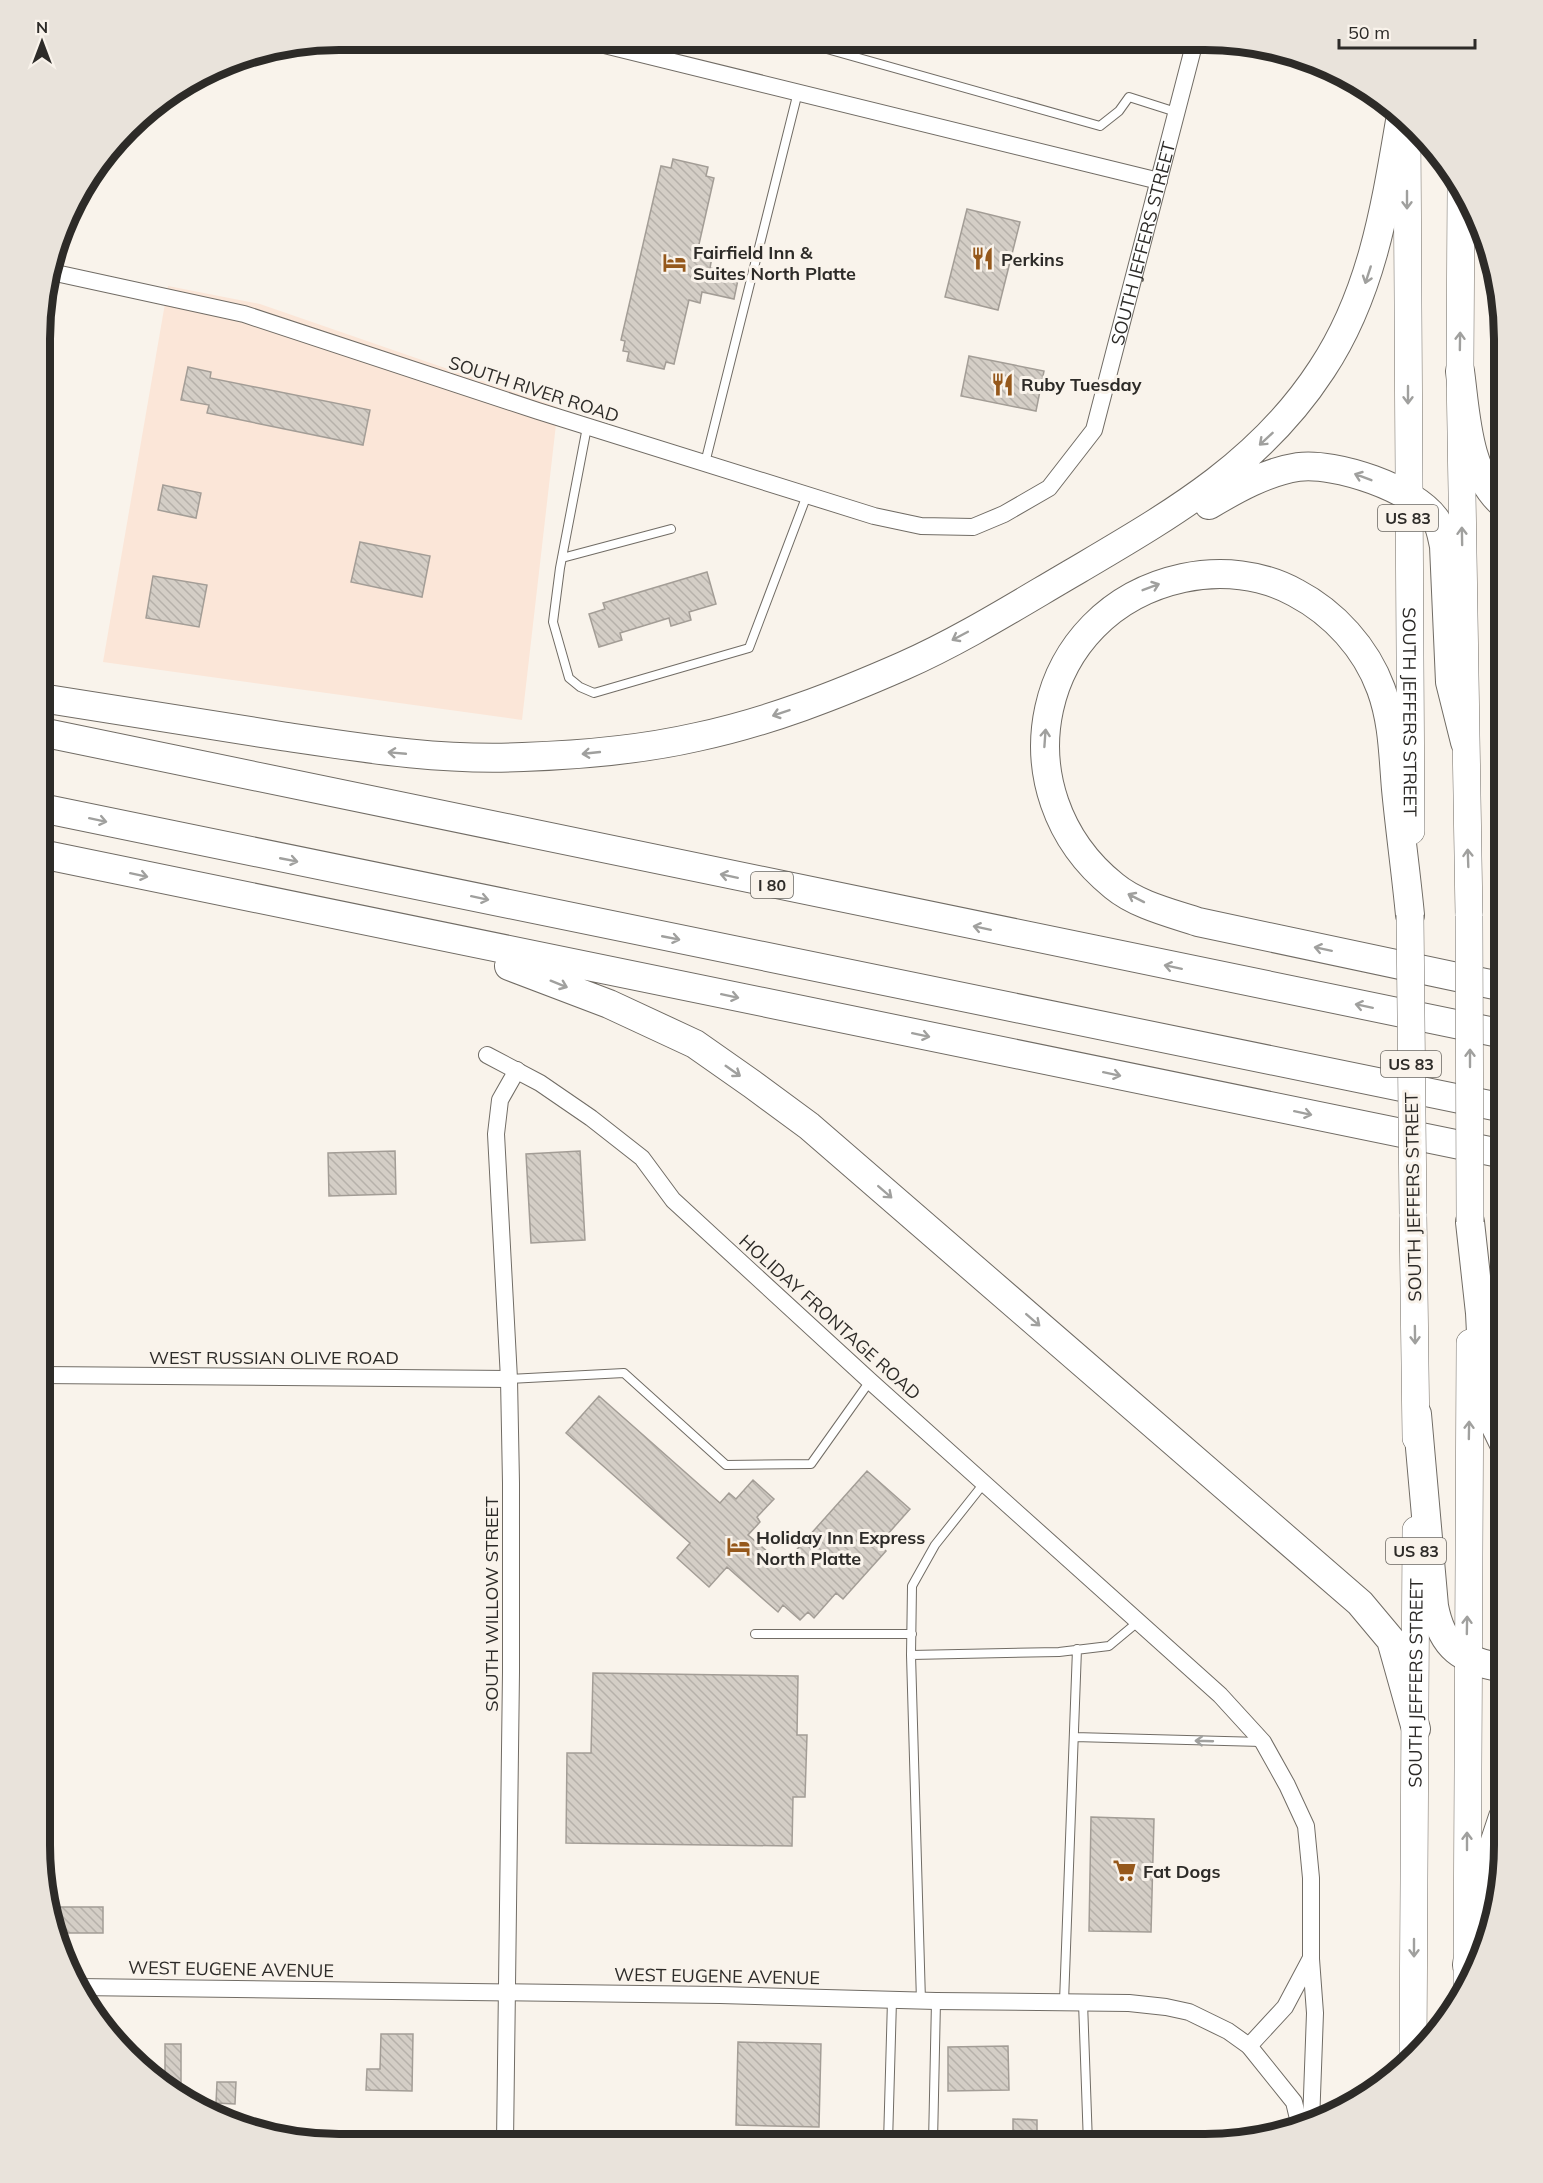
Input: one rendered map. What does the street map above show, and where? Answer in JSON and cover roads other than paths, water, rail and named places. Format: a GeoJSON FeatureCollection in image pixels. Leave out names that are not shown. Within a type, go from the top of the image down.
{"type":"FeatureCollection","features":[{"type":"Feature","properties":{"kind":"highway"},"geometry":{"type":"LineString","coordinates":[[50,699],[387,752],[456,758],[587,753],[697,737],[763,719],[907,664],[1012,608],[1206,492],[1272,434],[1301,400],[1325,366],[1359,299],[1384,215],[1399,125]]}},
{"type":"Feature","properties":{"kind":"highway","name":"SOUTH JEFFERS STREET"},"geometry":{"type":"LineString","coordinates":[[1407,132],[1410,915],[1416,1414],[1413,2045]]}},
{"type":"Feature","properties":{"kind":"highway","name":"US 83"},"geometry":{"type":"LineString","coordinates":[[1461,205],[1460,371],[1469,916],[1467,1966]]}},
{"type":"Feature","properties":{"kind":"highway"},"geometry":{"type":"LineString","coordinates":[[1460,371],[1477,465],[1488,488],[1494,494]]}},
{"type":"Feature","properties":{"kind":"highway"},"geometry":{"type":"LineString","coordinates":[[1012,608],[1108,563],[1234,491],[1277,472],[1309,466],[1342,470],[1362,476],[1408,497],[1425,508],[1440,528],[1444,546],[1450,682],[1465,742]]}},
{"type":"Feature","properties":{"kind":"highway"},"geometry":{"type":"LineString","coordinates":[[1410,915],[1396,787],[1393,734],[1381,688],[1365,657],[1342,626],[1320,607],[1280,584],[1227,574],[1198,575],[1164,583],[1133,594],[1090,628],[1060,675],[1050,702],[1044,732],[1044,759],[1049,789],[1072,840],[1090,864],[1116,888],[1154,907],[1198,922],[1494,985]]}},
{"type":"Feature","properties":{"kind":"highway","name":"I 80"},"geometry":{"type":"LineString","coordinates":[[50,734],[1494,1032]]}},
{"type":"Feature","properties":{"kind":"highway"},"geometry":{"type":"LineString","coordinates":[[50,809],[1494,1106]]}},
{"type":"Feature","properties":{"kind":"highway"},"geometry":{"type":"LineString","coordinates":[[50,857],[1494,1152]]}},
{"type":"Feature","properties":{"kind":"highway"},"geometry":{"type":"LineString","coordinates":[[343,917],[479,956],[609,1004],[695,1044],[809,1126],[1360,1603],[1391,1640],[1416,1729]]}},
{"type":"Feature","properties":{"kind":"highway"},"geometry":{"type":"LineString","coordinates":[[1470,1222],[1480,1313],[1483,1372],[1490,1415],[1494,1424]]}},
{"type":"Feature","properties":{"kind":"highway"},"geometry":{"type":"LineString","coordinates":[[1416,1414],[1436,1616],[1445,1639],[1467,1659],[1494,1666]]}},
{"type":"Feature","properties":{"kind":"highway"},"geometry":{"type":"LineString","coordinates":[[1469,1961],[1482,1880],[1494,1844]]}},
{"type":"Feature","properties":{"kind":"street"},"geometry":{"type":"LineString","coordinates":[[625,50],[1159,181]]}},
{"type":"Feature","properties":{"kind":"street","name":"SOUTH JEFFERS STREET"},"geometry":{"type":"LineString","coordinates":[[1004,514],[1049,488],[1094,430],[1193,50]]}},
{"type":"Feature","properties":{"kind":"street","name":"SOUTH RIVER ROAD"},"geometry":{"type":"LineString","coordinates":[[57,273],[244,314],[705,464],[874,516],[921,526],[973,527],[1004,514]]}},
{"type":"Feature","properties":{"kind":"street","name":"HOLIDAY FRONTAGE ROAD"},"geometry":{"type":"LineString","coordinates":[[488,1055],[517,1070],[591,1118],[642,1158],[674,1200],[870,1381],[1139,1620],[1220,1695],[1263,1742],[1306,1826],[1311,1878],[1311,1958],[1316,2013],[1311,2113]]}},
{"type":"Feature","properties":{"kind":"street","name":"SOUTH WILLOW STREET"},"geometry":{"type":"LineString","coordinates":[[505,2134],[511,1672],[509,1379],[496,1134],[501,1100],[517,1070]]}},
{"type":"Feature","properties":{"kind":"street","name":"WEST RUSSIAN OLIVE ROAD"},"geometry":{"type":"LineString","coordinates":[[50,1375],[509,1379]]}},
{"type":"Feature","properties":{"kind":"street","name":"HOLIDAY FRONTAGE ROAD"},"geometry":{"type":"LineString","coordinates":[[1249,2046],[1285,2007],[1311,1958]]}},
{"type":"Feature","properties":{"kind":"street","name":"WEST EUGENE AVENUE"},"geometry":{"type":"LineString","coordinates":[[87,1987],[507,1991],[928,2001],[1129,2003],[1166,2007],[1189,2012],[1228,2031],[1249,2046],[1294,2102],[1298,2118]]}},
{"type":"Feature","properties":{"kind":"lane"},"geometry":{"type":"LineString","coordinates":[[830,50],[1100,126],[1119,111],[1129,97],[1176,112]]}},
{"type":"Feature","properties":{"kind":"lane"},"geometry":{"type":"LineString","coordinates":[[705,464],[798,92]]}},
{"type":"Feature","properties":{"kind":"lane"},"geometry":{"type":"LineString","coordinates":[[587,426],[562,558],[553,622],[569,678],[580,687],[594,693],[749,648],[807,495]]}},
{"type":"Feature","properties":{"kind":"lane"},"geometry":{"type":"LineString","coordinates":[[562,558],[671,529]]}},
{"type":"Feature","properties":{"kind":"lane"},"geometry":{"type":"LineString","coordinates":[[509,1379],[624,1373],[726,1465],[811,1464],[870,1381]]}},
{"type":"Feature","properties":{"kind":"lane"},"geometry":{"type":"LineString","coordinates":[[933,2134],[911,1655],[912,1586],[935,1545],[985,1482]]}},
{"type":"Feature","properties":{"kind":"lane"},"geometry":{"type":"LineString","coordinates":[[911,1655],[1077,1650],[1110,1646],[1139,1620]]}},
{"type":"Feature","properties":{"kind":"lane"},"geometry":{"type":"LineString","coordinates":[[755,1634],[912,1634]]}},
{"type":"Feature","properties":{"kind":"lane"},"geometry":{"type":"LineString","coordinates":[[1064,2002],[1077,1650]]}},
{"type":"Feature","properties":{"kind":"lane"},"geometry":{"type":"LineString","coordinates":[[1074,1737],[1263,1742]]}},
{"type":"Feature","properties":{"kind":"lane"},"geometry":{"type":"LineString","coordinates":[[888,2134],[892,2000]]}},
{"type":"Feature","properties":{"kind":"lane"},"geometry":{"type":"LineString","coordinates":[[1083,2002],[1088,2134]]}},
{"type":"Feature","properties":{"kind":"place","name":"Perkins"},"geometry":{"type":"Point","coordinates":[983,259]}},
{"type":"Feature","properties":{"kind":"place","name":"Fairfield Inn & Suites North Platte"},"geometry":{"type":"Point","coordinates":[675,262]}},
{"type":"Feature","properties":{"kind":"place","name":"Ruby Tuesday"},"geometry":{"type":"Point","coordinates":[1003,384]}},
{"type":"Feature","properties":{"kind":"place","name":"Holiday Inn Express North Platte"},"geometry":{"type":"Point","coordinates":[738,1547]}},
{"type":"Feature","properties":{"kind":"place","name":"Fat Dogs"},"geometry":{"type":"Point","coordinates":[1125,1871]}}]}
